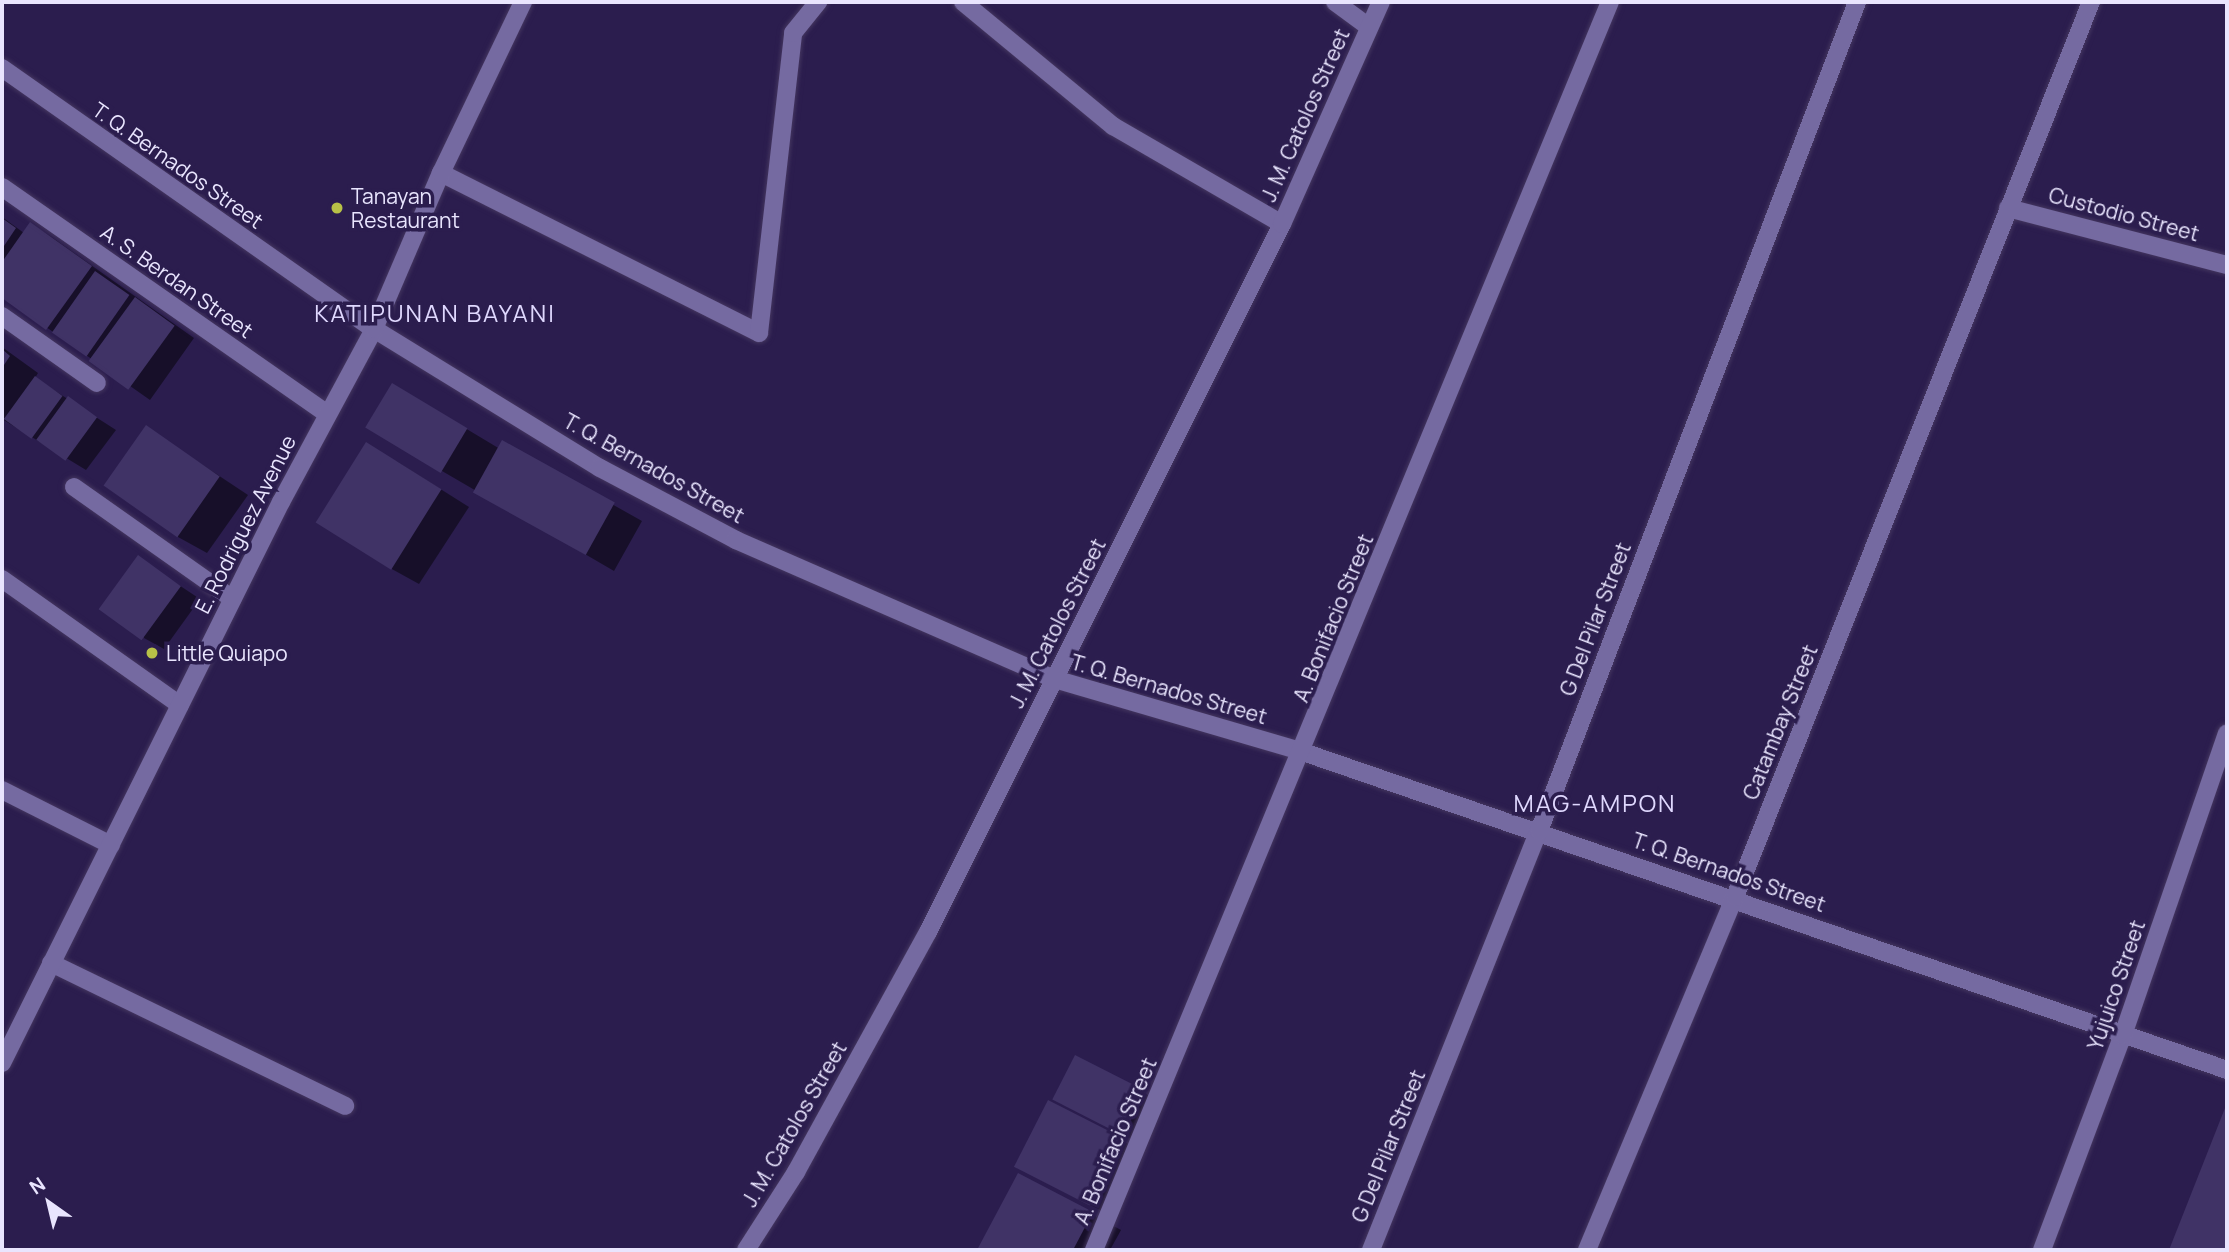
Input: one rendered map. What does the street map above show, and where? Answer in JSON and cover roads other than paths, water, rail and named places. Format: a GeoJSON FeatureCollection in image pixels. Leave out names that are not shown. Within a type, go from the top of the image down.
{"type":"FeatureCollection","features":[{"type":"Feature","properties":{"kind":"street"},"geometry":{"type":"LineString","coordinates":[[441,173],[759,333],[793,33],[818,2]]}},
{"type":"Feature","properties":{"kind":"street"},"geometry":{"type":"LineString","coordinates":[[963,2],[1113,126],[1282,224]]}},
{"type":"Feature","properties":{"kind":"street"},"geometry":{"type":"LineString","coordinates":[[1335,2],[1369,27]]}},
{"type":"Feature","properties":{"kind":"street","name":"J. M. Catolos Street"},"geometry":{"type":"LineString","coordinates":[[746,1250],[796,1172],[921,944],[1282,224],[1381,2]]}},
{"type":"Feature","properties":{"kind":"street","name":"A. Bonifacio Street"},"geometry":{"type":"LineString","coordinates":[[1100,1248],[1610,2]]}},
{"type":"Feature","properties":{"kind":"street","name":"G Del Pilar Street"},"geometry":{"type":"LineString","coordinates":[[1371,1250],[1539,831],[1857,2]]}},
{"type":"Feature","properties":{"kind":"street","name":"Catambay Street"},"geometry":{"type":"LineString","coordinates":[[1587,1250],[1735,897],[2091,2]]}},
{"type":"Feature","properties":{"kind":"street","name":"E. Rodriguez Avenue"},"geometry":{"type":"LineString","coordinates":[[2,1063],[326,413],[374,329],[441,173],[521,3]]}},
{"type":"Feature","properties":{"kind":"street","name":"T. Q. Bernados Street"},"geometry":{"type":"LineString","coordinates":[[2,68],[374,329],[600,468],[736,540],[1054,679],[1303,752],[1735,897],[2227,1070]]}},
{"type":"Feature","properties":{"kind":"street","name":"A. S. Berdan Street"},"geometry":{"type":"LineString","coordinates":[[2,187],[326,413]]}},
{"type":"Feature","properties":{"kind":"street","name":"Custodio Street"},"geometry":{"type":"LineString","coordinates":[[2008,208],[2227,265]]}},
{"type":"Feature","properties":{"kind":"street"},"geometry":{"type":"LineString","coordinates":[[2,316],[97,383]]}},
{"type":"Feature","properties":{"kind":"street"},"geometry":{"type":"LineString","coordinates":[[74,487],[233,599]]}},
{"type":"Feature","properties":{"kind":"street"},"geometry":{"type":"LineString","coordinates":[[2,579],[180,705]]}},
{"type":"Feature","properties":{"kind":"street","name":"Yujuico Street"},"geometry":{"type":"LineString","coordinates":[[2042,1250],[2123,1035],[2227,733]]}},
{"type":"Feature","properties":{"kind":"street"},"geometry":{"type":"LineString","coordinates":[[2,790],[111,845]]}},
{"type":"Feature","properties":{"kind":"street"},"geometry":{"type":"LineString","coordinates":[[51,964],[345,1106]]}},
{"type":"Feature","properties":{"kind":"place","name":"Tanayan Restaurant"},"geometry":{"type":"Point","coordinates":[337,208]}},
{"type":"Feature","properties":{"kind":"place","name":"Little Quiapo"},"geometry":{"type":"Point","coordinates":[152,653]}},
{"type":"Feature","properties":{"kind":"district","name":"KATIPUNAN BAYANI"},"geometry":{"type":"Point","coordinates":[435,313]}},
{"type":"Feature","properties":{"kind":"district","name":"MAG-AMPON"},"geometry":{"type":"Point","coordinates":[1595,803]}}]}
